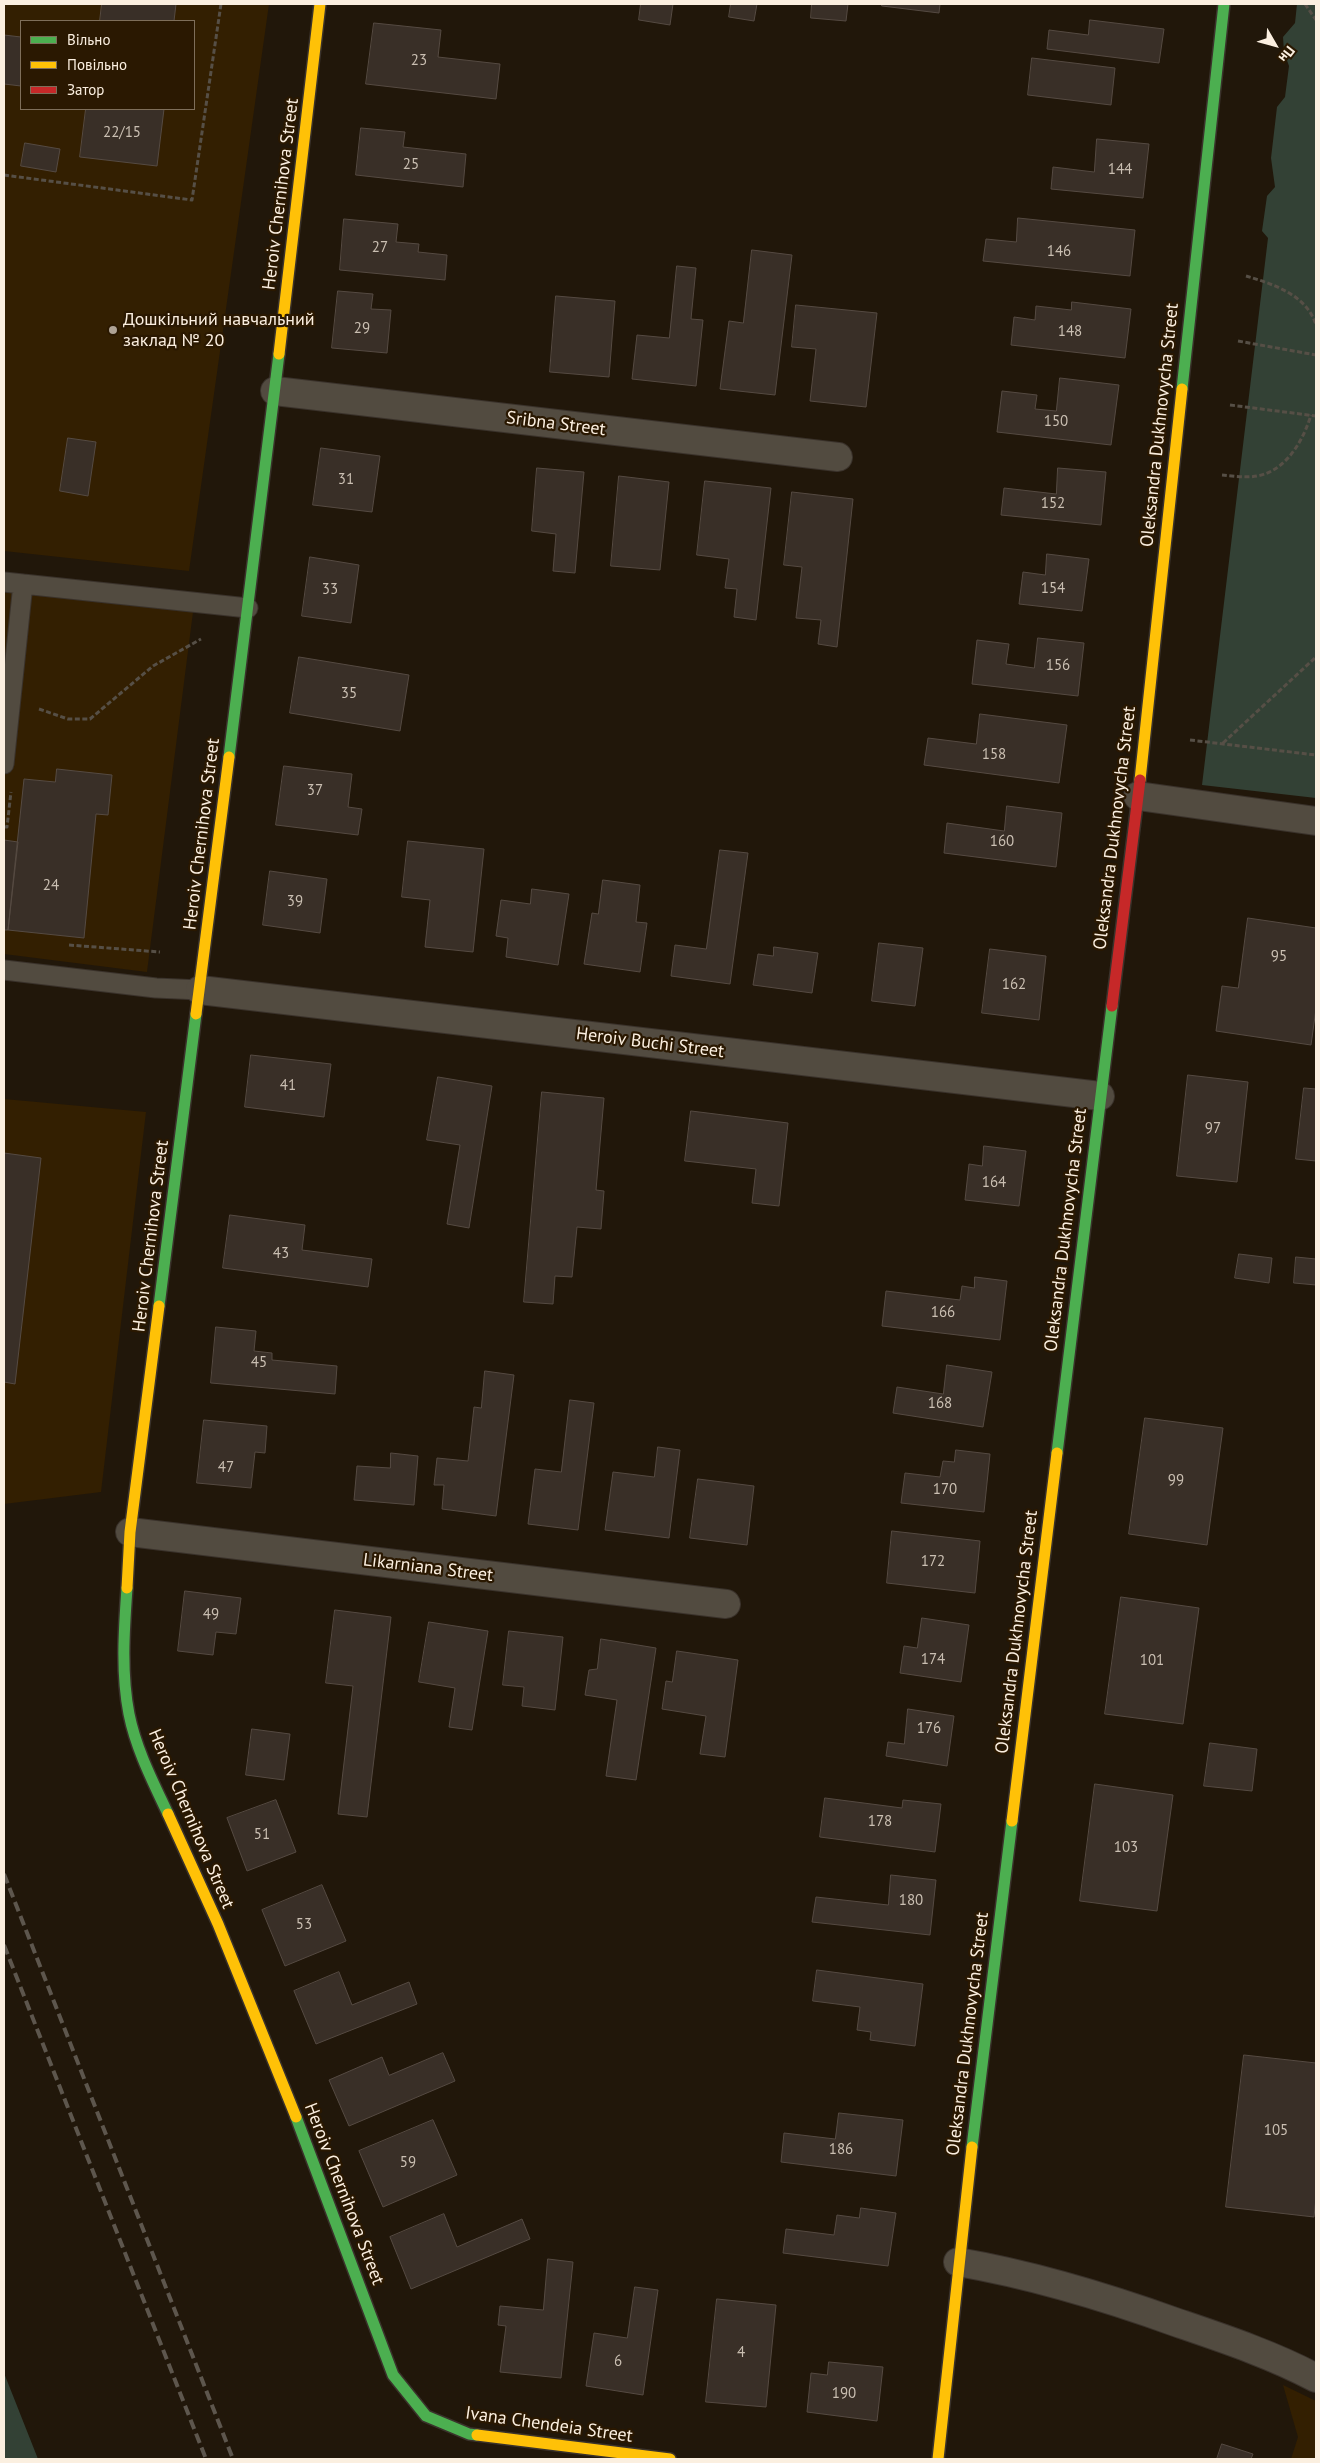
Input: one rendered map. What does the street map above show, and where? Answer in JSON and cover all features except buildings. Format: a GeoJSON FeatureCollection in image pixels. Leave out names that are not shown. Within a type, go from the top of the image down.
{"type":"FeatureCollection","features":[{"type":"Feature","properties":{"kind":"street","name":"Heroiv Chernihova Street"},"geometry":{"type":"LineString","coordinates":[[320,4],[275,391],[130,1532],[123,1647],[129,1714],[143,1760],[218,1924],[269,2046],[393,2375],[426,2416]]}},
{"type":"Feature","properties":{"kind":"street","name":"Oleksandra Dukhnovycha Street"},"geometry":{"type":"LineString","coordinates":[[938,2459],[958,2262],[1138,796],[1224,4]]}},
{"type":"Feature","properties":{"kind":"street","name":"Sribna Street"},"geometry":{"type":"LineString","coordinates":[[275,391],[838,457]]}},
{"type":"Feature","properties":{"kind":"street"},"geometry":{"type":"LineString","coordinates":[[1138,796],[1316,821]]}},
{"type":"Feature","properties":{"kind":"street","name":"Heroiv Buchi Street"},"geometry":{"type":"LineString","coordinates":[[200,990],[1100,1096]]}},
{"type":"Feature","properties":{"kind":"street","name":"Likarniana Street"},"geometry":{"type":"LineString","coordinates":[[130,1532],[726,1604]]}},
{"type":"Feature","properties":{"kind":"street"},"geometry":{"type":"LineString","coordinates":[[958,2262],[1043,2279],[1108,2298],[1224,2338],[1316,2378]]}},
{"type":"Feature","properties":{"kind":"street","name":"Ivana Chendeia Street"},"geometry":{"type":"LineString","coordinates":[[426,2416],[469,2434],[670,2459]]}},
{"type":"Feature","properties":{"kind":"lane"},"geometry":{"type":"LineString","coordinates":[[4,582],[248,608]]}},
{"type":"Feature","properties":{"kind":"lane"},"geometry":{"type":"LineString","coordinates":[[4,764],[23,584]]}},
{"type":"Feature","properties":{"kind":"lane"},"geometry":{"type":"LineString","coordinates":[[4,970],[156,988],[200,990]]}},
{"type":"Feature","properties":{"kind":"path"},"geometry":{"type":"LineString","coordinates":[[4,175],[192,200],[221,4]]}},
{"type":"Feature","properties":{"kind":"path"},"geometry":{"type":"LineString","coordinates":[[1305,4],[1316,20]]}},
{"type":"Feature","properties":{"kind":"path"},"geometry":{"type":"LineString","coordinates":[[1246,276],[1273,285],[1290,294],[1305,305],[1316,325]]}},
{"type":"Feature","properties":{"kind":"path"},"geometry":{"type":"LineString","coordinates":[[1238,341],[1316,355]]}},
{"type":"Feature","properties":{"kind":"path"},"geometry":{"type":"LineString","coordinates":[[1230,405],[1316,416]]}},
{"type":"Feature","properties":{"kind":"path"},"geometry":{"type":"LineString","coordinates":[[1222,475],[1257,476],[1280,464],[1300,444],[1311,415]]}},
{"type":"Feature","properties":{"kind":"path"},"geometry":{"type":"LineString","coordinates":[[36,707],[68,719],[90,719],[153,666],[201,639]]}},
{"type":"Feature","properties":{"kind":"path"},"geometry":{"type":"LineString","coordinates":[[1223,744],[1316,657]]}},
{"type":"Feature","properties":{"kind":"path"},"geometry":{"type":"LineString","coordinates":[[1190,740],[1316,755]]}},
{"type":"Feature","properties":{"kind":"path"},"geometry":{"type":"LineString","coordinates":[[4,827],[7,827],[12,788]]}},
{"type":"Feature","properties":{"kind":"path"},"geometry":{"type":"LineString","coordinates":[[62,945],[160,952]]}},
{"type":"Feature","properties":{"kind":"shaded area","name":"Дошкільний навчальний заклад № 20"},"geometry":{"type":"Polygon","coordinates":[[[4,4],[269,4],[189,571],[4,551],[4,4]]]}},
{"type":"Feature","properties":{"kind":"shaded area"},"geometry":{"type":"Polygon","coordinates":[[[4,592],[193,612],[147,972],[4,954],[4,592]]]}},
{"type":"Feature","properties":{"kind":"shaded area"},"geometry":{"type":"Polygon","coordinates":[[[4,1099],[146,1112],[101,1492],[4,1504],[4,1099]]]}},
{"type":"Feature","properties":{"kind":"shaded area"},"geometry":{"type":"Polygon","coordinates":[[[1283,2385],[1316,2401],[1316,2459],[1291,2459],[1298,2437],[1283,2385]]]}},
{"type":"Feature","properties":{"kind":"green space"},"geometry":{"type":"Polygon","coordinates":[[[1297,4],[1316,4],[1316,798],[1202,785],[1268,238],[1262,231],[1267,196],[1275,187],[1271,158],[1277,107],[1285,97],[1289,66],[1284,52],[1283,37],[1295,23],[1297,4]]]}},
{"type":"Feature","properties":{"kind":"green space"},"geometry":{"type":"Polygon","coordinates":[[[4,2373],[38,2459],[4,2459],[4,2373]]]}},
{"type":"Feature","properties":{"kind":"railway"},"geometry":{"type":"LineString","coordinates":[[4,1874],[233,2459]]}},
{"type":"Feature","properties":{"kind":"railway"},"geometry":{"type":"LineString","coordinates":[[4,1945],[206,2459]]}},
{"type":"Feature","properties":{"kind":"traffic: fast"},"geometry":{"type":"LineString","coordinates":[[1182,389],[1224,4]]}},
{"type":"Feature","properties":{"kind":"traffic: fast"},"geometry":{"type":"LineString","coordinates":[[229,757],[279,354]]}},
{"type":"Feature","properties":{"kind":"traffic: fast"},"geometry":{"type":"LineString","coordinates":[[1057,1453],[1112,1006]]}},
{"type":"Feature","properties":{"kind":"traffic: fast"},"geometry":{"type":"LineString","coordinates":[[159,1306],[196,1014]]}},
{"type":"Feature","properties":{"kind":"traffic: fast"},"geometry":{"type":"LineString","coordinates":[[127,1588],[124,1636],[126,1699],[140,1753],[168,1814]]}},
{"type":"Feature","properties":{"kind":"traffic: fast"},"geometry":{"type":"LineString","coordinates":[[972,2147],[1012,1821]]}},
{"type":"Feature","properties":{"kind":"traffic: fast"},"geometry":{"type":"LineString","coordinates":[[296,2117],[393,2375],[426,2416],[469,2434],[477,2435]]}},
{"type":"Feature","properties":{"kind":"traffic: slow"},"geometry":{"type":"LineString","coordinates":[[279,354],[320,4]]}},
{"type":"Feature","properties":{"kind":"traffic: slow"},"geometry":{"type":"LineString","coordinates":[[1140,780],[1182,389]]}},
{"type":"Feature","properties":{"kind":"traffic: slow"},"geometry":{"type":"LineString","coordinates":[[196,1014],[229,757]]}},
{"type":"Feature","properties":{"kind":"traffic: slow"},"geometry":{"type":"LineString","coordinates":[[127,1588],[130,1532],[159,1306]]}},
{"type":"Feature","properties":{"kind":"traffic: slow"},"geometry":{"type":"LineString","coordinates":[[1012,1821],[1057,1453]]}},
{"type":"Feature","properties":{"kind":"traffic: slow"},"geometry":{"type":"LineString","coordinates":[[168,1814],[218,1924],[296,2117]]}},
{"type":"Feature","properties":{"kind":"traffic: slow"},"geometry":{"type":"LineString","coordinates":[[938,2459],[972,2147]]}},
{"type":"Feature","properties":{"kind":"traffic: slow"},"geometry":{"type":"LineString","coordinates":[[477,2435],[670,2459]]}},
{"type":"Feature","properties":{"kind":"traffic: jam"},"geometry":{"type":"LineString","coordinates":[[1112,1006],[1140,780]]}},
{"type":"Feature","properties":{"kind":"place","name":"Дошкільний навчальний заклад № 20"},"geometry":{"type":"Point","coordinates":[113,330]}}]}
